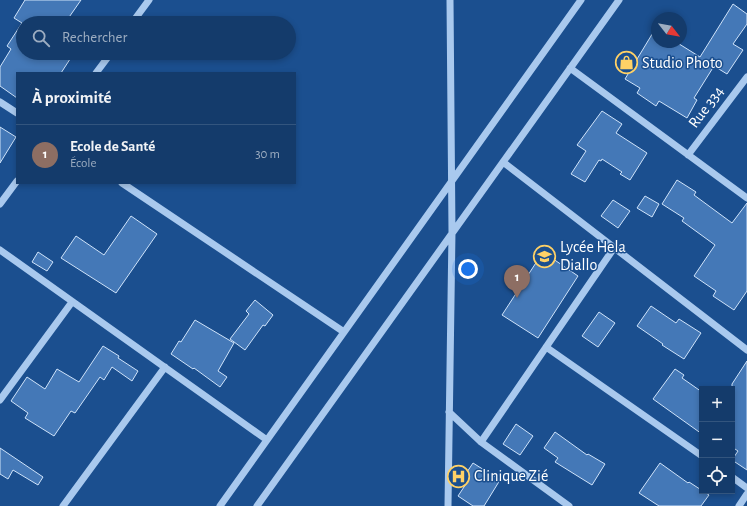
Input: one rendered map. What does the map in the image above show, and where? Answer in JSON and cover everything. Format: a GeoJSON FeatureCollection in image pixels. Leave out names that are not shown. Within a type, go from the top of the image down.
{"type":"FeatureCollection","features":[{"type":"Feature","properties":{"kind":"street"},"geometry":{"type":"LineString","coordinates":[[137,16],[149,0]]}},
{"type":"Feature","properties":{"kind":"street"},"geometry":{"type":"LineString","coordinates":[[448,506],[452,232],[450,0]]}},
{"type":"Feature","properties":{"kind":"street"},"geometry":{"type":"LineString","coordinates":[[220,506],[581,0]]}},
{"type":"Feature","properties":{"kind":"street"},"geometry":{"type":"LineString","coordinates":[[257,506],[619,0]]}},
{"type":"Feature","properties":{"kind":"street"},"geometry":{"type":"LineString","coordinates":[[97,72],[105,60]]}},
{"type":"Feature","properties":{"kind":"street"},"geometry":{"type":"LineString","coordinates":[[570,68],[747,198]]}},
{"type":"Feature","properties":{"kind":"street","name":"Rue 334"},"geometry":{"type":"LineString","coordinates":[[688,155],[747,77]]}},
{"type":"Feature","properties":{"kind":"street"},"geometry":{"type":"LineString","coordinates":[[0,102],[16,112]]}},
{"type":"Feature","properties":{"kind":"street"},"geometry":{"type":"LineString","coordinates":[[503,162],[747,350]]}},
{"type":"Feature","properties":{"kind":"street"},"geometry":{"type":"LineString","coordinates":[[0,204],[16,182]]}},
{"type":"Feature","properties":{"kind":"street"},"geometry":{"type":"LineString","coordinates":[[123,184],[344,332]]}},
{"type":"Feature","properties":{"kind":"street"},"geometry":{"type":"LineString","coordinates":[[481,442],[614,248]]}},
{"type":"Feature","properties":{"kind":"street"},"geometry":{"type":"LineString","coordinates":[[0,250],[267,440]]}},
{"type":"Feature","properties":{"kind":"street"},"geometry":{"type":"LineString","coordinates":[[0,400],[72,302]]}},
{"type":"Feature","properties":{"kind":"street"},"geometry":{"type":"LineString","coordinates":[[546,347],[699,454]]}},
{"type":"Feature","properties":{"kind":"street"},"geometry":{"type":"LineString","coordinates":[[63,506],[165,367]]}},
{"type":"Feature","properties":{"kind":"street"},"geometry":{"type":"LineString","coordinates":[[450,412],[481,442],[568,506]]}},
{"type":"Feature","properties":{"kind":"street"},"geometry":{"type":"LineString","coordinates":[[735,480],[747,488]]}},
{"type":"Feature","properties":{"kind":"street"},"geometry":{"type":"LineString","coordinates":[[739,506],[747,494]]}},
{"type":"Feature","properties":{"kind":"building"},"geometry":{"type":"Polygon","coordinates":[[[25,0],[81,0],[70,16],[16,16],[16,19],[14,18],[25,0]]]}},
{"type":"Feature","properties":{"kind":"building"},"geometry":{"type":"Polygon","coordinates":[[[733,4],[747,14],[747,24],[733,44],[743,50],[727,74],[714,66],[694,98],[697,100],[687,118],[659,101],[656,106],[637,93],[640,88],[625,79],[651,36],[651,48],[686,48],[700,57],[733,4]]]}},
{"type":"Feature","properties":{"kind":"building"},"geometry":{"type":"Polygon","coordinates":[[[16,32],[16,60],[69,60],[62,72],[16,72],[16,97],[0,86],[0,67],[11,49],[7,46],[16,32]]]}},
{"type":"Feature","properties":{"kind":"building"},"geometry":{"type":"Polygon","coordinates":[[[602,111],[622,124],[616,133],[647,153],[630,180],[620,174],[622,172],[602,159],[601,161],[599,160],[585,182],[571,174],[586,151],[577,145],[602,111]]]}},
{"type":"Feature","properties":{"kind":"building"},"geometry":{"type":"Polygon","coordinates":[[[0,127],[16,137],[0,163],[0,127]]]}},
{"type":"Feature","properties":{"kind":"building"},"geometry":{"type":"Polygon","coordinates":[[[677,180],[696,192],[694,195],[732,223],[747,203],[747,291],[734,310],[713,296],[716,291],[694,276],[715,245],[682,221],[684,218],[662,204],[677,180]]]}},
{"type":"Feature","properties":{"kind":"building"},"geometry":{"type":"Polygon","coordinates":[[[645,196],[659,204],[652,217],[637,208],[645,196]]]}},
{"type":"Feature","properties":{"kind":"building"},"geometry":{"type":"Polygon","coordinates":[[[613,200],[630,211],[618,228],[601,216],[613,200]]]}},
{"type":"Feature","properties":{"kind":"building"},"geometry":{"type":"Polygon","coordinates":[[[131,216],[157,234],[116,293],[61,258],[76,236],[104,255],[131,216]]]}},
{"type":"Feature","properties":{"kind":"building"},"geometry":{"type":"Polygon","coordinates":[[[38,252],[53,262],[47,271],[32,262],[38,252]]]}},
{"type":"Feature","properties":{"kind":"building"},"geometry":{"type":"Polygon","coordinates":[[[543,252],[578,276],[538,338],[502,315],[543,252]]]}},
{"type":"Feature","properties":{"kind":"building"},"geometry":{"type":"Polygon","coordinates":[[[255,300],[273,315],[265,326],[263,325],[245,350],[230,339],[249,314],[246,311],[255,300]]]}},
{"type":"Feature","properties":{"kind":"building"},"geometry":{"type":"Polygon","coordinates":[[[651,306],[676,323],[679,319],[701,333],[684,359],[637,326],[651,306]]]}},
{"type":"Feature","properties":{"kind":"building"},"geometry":{"type":"Polygon","coordinates":[[[599,312],[615,323],[598,347],[582,336],[599,312]]]}},
{"type":"Feature","properties":{"kind":"building"},"geometry":{"type":"Polygon","coordinates":[[[195,320],[234,343],[218,371],[227,377],[220,387],[194,368],[193,369],[171,354],[179,341],[181,342],[195,320]]]}},
{"type":"Feature","properties":{"kind":"building"},"geometry":{"type":"Polygon","coordinates":[[[103,346],[138,371],[132,381],[112,367],[104,380],[100,377],[75,413],[71,411],[54,436],[25,418],[28,413],[11,401],[27,377],[45,389],[57,369],[79,382],[103,346]]]}},
{"type":"Feature","properties":{"kind":"building"},"geometry":{"type":"Polygon","coordinates":[[[747,361],[747,470],[735,462],[735,456],[738,451],[735,449],[735,386],[732,386],[747,361]]]}},
{"type":"Feature","properties":{"kind":"building"},"geometry":{"type":"Polygon","coordinates":[[[675,369],[684,375],[682,378],[699,390],[699,432],[653,399],[675,369]]]}},
{"type":"Feature","properties":{"kind":"building"},"geometry":{"type":"Polygon","coordinates":[[[516,424],[533,436],[520,455],[503,444],[516,424]]]}},
{"type":"Feature","properties":{"kind":"building"},"geometry":{"type":"Polygon","coordinates":[[[555,432],[587,455],[588,454],[605,464],[592,485],[555,462],[558,458],[544,448],[555,432]]]}},
{"type":"Feature","properties":{"kind":"building"},"geometry":{"type":"Polygon","coordinates":[[[0,448],[43,477],[38,485],[13,470],[8,479],[0,474],[0,448]]]}},
{"type":"Feature","properties":{"kind":"building"},"geometry":{"type":"Polygon","coordinates":[[[473,463],[500,480],[484,506],[473,506],[458,496],[466,484],[461,481],[473,463]]]}},
{"type":"Feature","properties":{"kind":"building"},"geometry":{"type":"Polygon","coordinates":[[[660,463],[688,483],[689,482],[699,488],[699,494],[709,495],[701,506],[659,506],[639,493],[660,463]]]}},
{"type":"Feature","properties":{"kind":"place","name":"Studio Photo"},"geometry":{"type":"Point","coordinates":[627,63]}},
{"type":"Feature","properties":{"kind":"place","name":"Lycée Hela Diallo"},"geometry":{"type":"Point","coordinates":[545,256]}},
{"type":"Feature","properties":{"kind":"place","name":"Ecole de Santé"},"geometry":{"type":"Point","coordinates":[517,298]}},
{"type":"Feature","properties":{"kind":"place","name":"Clinique Zié"},"geometry":{"type":"Point","coordinates":[458,476]}}]}
